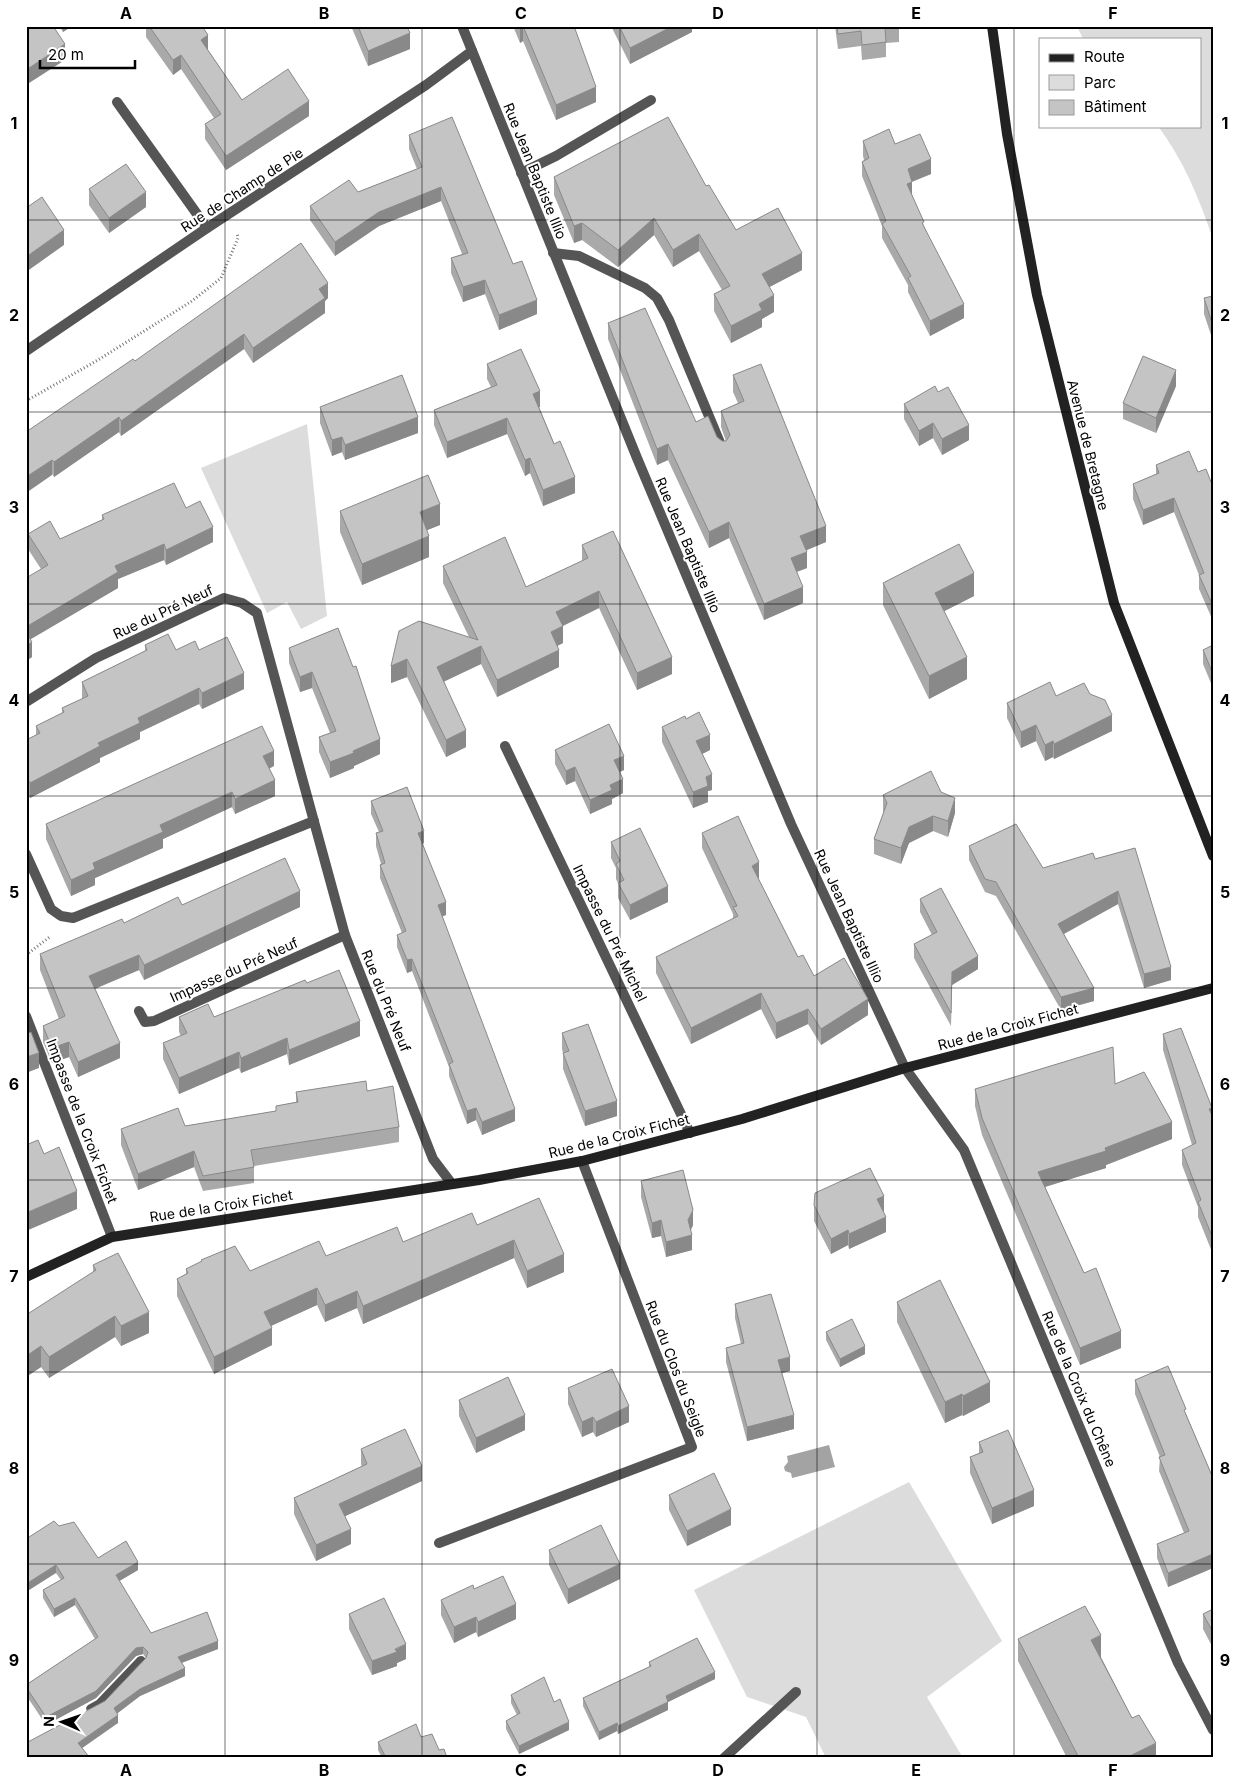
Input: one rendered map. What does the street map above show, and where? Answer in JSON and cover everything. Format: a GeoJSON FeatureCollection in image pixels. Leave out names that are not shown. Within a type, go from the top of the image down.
{"type":"FeatureCollection","features":[{"type":"Feature","properties":{"kind":"street","name":"Rue Jean Baptiste Illio"},"geometry":{"type":"LineString","coordinates":[[462,26],[636,458],[791,824],[905,1068]]}},
{"type":"Feature","properties":{"kind":"street","name":"Avenue de Bretagne"},"geometry":{"type":"LineString","coordinates":[[992,26],[1008,144],[1037,295],[1114,603],[1213,856]]}},
{"type":"Feature","properties":{"kind":"street","name":"Rue de Champ de Pie"},"geometry":{"type":"LineString","coordinates":[[26,351],[207,228],[426,85],[472,51]]}},
{"type":"Feature","properties":{"kind":"street"},"geometry":{"type":"LineString","coordinates":[[521,173],[556,156],[651,100]]}},
{"type":"Feature","properties":{"kind":"street"},"geometry":{"type":"LineString","coordinates":[[117,102],[207,228]]}},
{"type":"Feature","properties":{"kind":"street"},"geometry":{"type":"LineString","coordinates":[[553,253],[579,256],[645,288],[657,298],[669,320],[724,451]]}},
{"type":"Feature","properties":{"kind":"street","name":"Rue du Pré Neuf"},"geometry":{"type":"LineString","coordinates":[[26,702],[96,658],[224,598],[242,603],[257,613],[345,935],[433,1159],[452,1184]]}},
{"type":"Feature","properties":{"kind":"street","name":"Impasse du Pré Michel"},"geometry":{"type":"LineString","coordinates":[[505,746],[690,1133]]}},
{"type":"Feature","properties":{"kind":"street"},"geometry":{"type":"LineString","coordinates":[[26,854],[51,908],[61,916],[74,918],[314,821]]}},
{"type":"Feature","properties":{"kind":"street","name":"Impasse du Pré Neuf"},"geometry":{"type":"LineString","coordinates":[[138,1011],[145,1022],[154,1021],[345,935]]}},
{"type":"Feature","properties":{"kind":"street","name":"Rue de la Croix Fichet"},"geometry":{"type":"LineString","coordinates":[[26,1277],[112,1237],[452,1184],[582,1161],[751,1116],[905,1068],[1213,988]]}},
{"type":"Feature","properties":{"kind":"street","name":"Impasse de la Croix Fichet"},"geometry":{"type":"LineString","coordinates":[[26,1016],[112,1237]]}},
{"type":"Feature","properties":{"kind":"street","name":"Rue de la Croix du Chêne"},"geometry":{"type":"LineString","coordinates":[[905,1068],[964,1150],[1178,1663],[1213,1730]]}},
{"type":"Feature","properties":{"kind":"street","name":"Rue du Clos du Seigle"},"geometry":{"type":"LineString","coordinates":[[439,1543],[692,1448],[582,1161]]}},
{"type":"Feature","properties":{"kind":"street"},"geometry":{"type":"LineString","coordinates":[[83,1713],[100,1704],[141,1661]]}},
{"type":"Feature","properties":{"kind":"street"},"geometry":{"type":"LineString","coordinates":[[724,1758],[796,1692]]}},
{"type":"Feature","properties":{"kind":"path"},"geometry":{"type":"LineString","coordinates":[[26,401],[177,311],[221,278],[238,238],[235,210]]}},
{"type":"Feature","properties":{"kind":"green space"},"geometry":{"type":"Polygon","coordinates":[[[1077,26],[1213,26],[1213,239],[1190,180],[1176,153],[1159,128],[1202,128],[1202,38],[1083,38],[1077,26]]]}},
{"type":"Feature","properties":{"kind":"green space"},"geometry":{"type":"Polygon","coordinates":[[[307,424],[327,616],[301,629],[287,602],[267,613],[201,468],[307,424]]]}},
{"type":"Feature","properties":{"kind":"green space"},"geometry":{"type":"Polygon","coordinates":[[[909,1482],[1002,1641],[927,1697],[963,1758],[826,1758],[806,1717],[747,1697],[694,1590],[909,1482]]]}},
{"type":"Feature","properties":{"kind":"shaded area"},"geometry":{"type":"Polygon","coordinates":[[[829,1445],[835,1467],[792,1478],[791,1473],[785,1471],[784,1467],[788,1462],[787,1456],[829,1445]]]}},
{"type":"Feature","properties":{"kind":"building"},"geometry":{"type":"Polygon","coordinates":[[[26,26],[53,26],[65,44],[26,70],[26,26]]]}},
{"type":"Feature","properties":{"kind":"building"},"geometry":{"type":"Polygon","coordinates":[[[149,26],[202,26],[208,35],[201,40],[242,100],[288,69],[309,101],[226,156],[205,124],[221,114],[181,55],[173,60],[149,26]]]}},
{"type":"Feature","properties":{"kind":"building"},"geometry":{"type":"Polygon","coordinates":[[[358,26],[407,26],[410,33],[368,51],[358,26]]]}},
{"type":"Feature","properties":{"kind":"building"},"geometry":{"type":"Polygon","coordinates":[[[523,26],[574,26],[596,87],[556,105],[523,26]]]}},
{"type":"Feature","properties":{"kind":"building"},"geometry":{"type":"Polygon","coordinates":[[[619,26],[673,26],[630,48],[619,26]]]}},
{"type":"Feature","properties":{"kind":"building"},"geometry":{"type":"Polygon","coordinates":[[[837,26],[899,27],[885,28],[886,42],[862,45],[861,31],[838,34],[837,26]]]}},
{"type":"Feature","properties":{"kind":"building"},"geometry":{"type":"Polygon","coordinates":[[[452,117],[513,264],[522,261],[537,300],[499,315],[485,280],[463,287],[451,258],[468,253],[441,187],[379,212],[335,242],[310,206],[349,180],[358,192],[422,167],[409,135],[452,117]]]}},
{"type":"Feature","properties":{"kind":"building"},"geometry":{"type":"Polygon","coordinates":[[[668,117],[706,186],[709,185],[736,230],[778,208],[802,253],[762,274],[774,295],[759,304],[762,310],[731,326],[714,294],[730,286],[699,234],[673,250],[654,218],[618,250],[582,223],[574,226],[554,177],[668,117]]]}},
{"type":"Feature","properties":{"kind":"building"},"geometry":{"type":"Polygon","coordinates":[[[889,129],[895,144],[920,134],[931,159],[908,169],[912,182],[907,184],[924,222],[922,223],[964,304],[930,321],[908,278],[911,276],[882,224],[886,221],[862,162],[869,158],[863,141],[889,129]]]}},
{"type":"Feature","properties":{"kind":"building"},"geometry":{"type":"Polygon","coordinates":[[[126,164],[146,192],[109,218],[89,189],[126,164]]]}},
{"type":"Feature","properties":{"kind":"building"},"geometry":{"type":"Polygon","coordinates":[[[42,197],[64,230],[26,257],[26,208],[42,197]]]}},
{"type":"Feature","properties":{"kind":"building"},"geometry":{"type":"Polygon","coordinates":[[[301,243],[328,283],[319,289],[325,298],[253,348],[244,334],[121,421],[119,417],[54,462],[52,460],[26,477],[26,432],[133,359],[135,361],[301,243]]]}},
{"type":"Feature","properties":{"kind":"building"},"geometry":{"type":"Polygon","coordinates":[[[1213,296],[1213,326],[1204,298],[1213,296]]]}},
{"type":"Feature","properties":{"kind":"building"},"geometry":{"type":"Polygon","coordinates":[[[645,308],[696,422],[708,416],[717,437],[722,441],[726,441],[730,435],[721,411],[744,401],[733,375],[761,364],[826,526],[800,536],[807,552],[791,558],[803,587],[764,604],[729,522],[709,532],[668,444],[657,449],[608,323],[645,308]]]}},
{"type":"Feature","properties":{"kind":"building"},"geometry":{"type":"Polygon","coordinates":[[[521,349],[540,391],[533,394],[554,444],[560,441],[575,477],[543,490],[530,458],[525,460],[507,418],[447,442],[434,410],[497,385],[487,364],[521,349]]]}},
{"type":"Feature","properties":{"kind":"building"},"geometry":{"type":"Polygon","coordinates":[[[1143,356],[1176,370],[1156,418],[1123,403],[1143,356]]]}},
{"type":"Feature","properties":{"kind":"building"},"geometry":{"type":"Polygon","coordinates":[[[402,375],[418,417],[345,445],[342,437],[332,440],[320,407],[402,375]]]}},
{"type":"Feature","properties":{"kind":"building"},"geometry":{"type":"Polygon","coordinates":[[[935,386],[938,392],[948,387],[969,425],[942,439],[933,423],[919,431],[904,404],[935,386]]]}},
{"type":"Feature","properties":{"kind":"building"},"geometry":{"type":"Polygon","coordinates":[[[1189,451],[1198,472],[1206,469],[1213,487],[1213,606],[1199,575],[1204,573],[1174,498],[1143,510],[1133,484],[1159,473],[1156,465],[1189,451]]]}},
{"type":"Feature","properties":{"kind":"building"},"geometry":{"type":"Polygon","coordinates":[[[428,475],[440,504],[420,512],[429,536],[362,564],[340,511],[428,475]]]}},
{"type":"Feature","properties":{"kind":"building"},"geometry":{"type":"Polygon","coordinates":[[[174,483],[186,508],[200,501],[213,527],[166,550],[164,544],[115,566],[118,572],[26,627],[26,578],[48,565],[28,534],[50,521],[60,539],[104,519],[102,515],[174,483]]]}},
{"type":"Feature","properties":{"kind":"building"},"geometry":{"type":"Polygon","coordinates":[[[613,531],[672,657],[637,673],[599,591],[556,612],[563,626],[551,632],[559,650],[497,680],[481,646],[437,667],[466,730],[446,740],[407,659],[391,666],[399,631],[419,621],[478,640],[443,566],[505,537],[526,587],[588,558],[582,545],[613,531]]]}},
{"type":"Feature","properties":{"kind":"building"},"geometry":{"type":"Polygon","coordinates":[[[959,544],[974,573],[935,593],[967,657],[929,676],[883,583],[959,544]]]}},
{"type":"Feature","properties":{"kind":"building"},"geometry":{"type":"Polygon","coordinates":[[[338,628],[353,667],[356,666],[380,739],[353,751],[354,753],[330,762],[319,737],[336,731],[312,672],[300,677],[289,648],[338,628]]]}},
{"type":"Feature","properties":{"kind":"building"},"geometry":{"type":"Polygon","coordinates":[[[26,632],[32,642],[26,646],[26,632]]]}},
{"type":"Feature","properties":{"kind":"building"},"geometry":{"type":"Polygon","coordinates":[[[168,634],[176,650],[195,641],[199,650],[227,637],[244,673],[202,693],[199,688],[138,718],[140,723],[98,743],[100,746],[30,783],[26,776],[26,740],[40,733],[36,726],[64,712],[62,708],[88,696],[82,682],[147,650],[145,645],[168,634]]]}},
{"type":"Feature","properties":{"kind":"building"},"geometry":{"type":"Polygon","coordinates":[[[1213,645],[1213,674],[1203,650],[1213,645]]]}},
{"type":"Feature","properties":{"kind":"building"},"geometry":{"type":"Polygon","coordinates":[[[1050,682],[1056,696],[1084,683],[1090,694],[1105,700],[1112,715],[1054,744],[1053,741],[1045,745],[1036,725],[1021,732],[1007,703],[1050,682]]]}},
{"type":"Feature","properties":{"kind":"building"},"geometry":{"type":"Polygon","coordinates":[[[699,712],[710,735],[696,741],[712,774],[706,777],[708,786],[693,792],[662,727],[685,716],[686,719],[699,712]]]}},
{"type":"Feature","properties":{"kind":"building"},"geometry":{"type":"Polygon","coordinates":[[[609,724],[624,756],[614,760],[623,779],[610,785],[612,790],[590,800],[575,767],[566,771],[555,750],[609,724]]]}},
{"type":"Feature","properties":{"kind":"building"},"geometry":{"type":"Polygon","coordinates":[[[262,726],[274,751],[263,756],[275,780],[235,799],[232,792],[160,825],[163,832],[93,863],[95,869],[71,880],[46,824],[262,726]]]}},
{"type":"Feature","properties":{"kind":"building"},"geometry":{"type":"Polygon","coordinates":[[[931,771],[941,792],[955,798],[948,821],[933,816],[909,827],[901,848],[874,839],[887,803],[883,795],[931,771]]]}},
{"type":"Feature","properties":{"kind":"building"},"geometry":{"type":"Polygon","coordinates":[[[407,787],[424,831],[418,833],[446,902],[438,905],[515,1109],[482,1122],[476,1108],[467,1111],[449,1064],[453,1062],[412,959],[407,960],[397,935],[406,931],[380,865],[385,863],[376,833],[383,831],[371,801],[407,787]]]}},
{"type":"Feature","properties":{"kind":"building"},"geometry":{"type":"Polygon","coordinates":[[[738,816],[759,862],[752,866],[798,957],[803,955],[814,976],[844,958],[868,999],[821,1029],[808,1009],[776,1023],[761,993],[691,1028],[656,957],[738,916],[733,907],[737,906],[702,833],[738,816]]]}},
{"type":"Feature","properties":{"kind":"building"},"geometry":{"type":"Polygon","coordinates":[[[1016,824],[1043,868],[1093,853],[1095,859],[1135,848],[1171,967],[1144,974],[1118,891],[1058,924],[1094,988],[1061,997],[996,882],[985,879],[969,846],[1016,824]]]}},
{"type":"Feature","properties":{"kind":"building"},"geometry":{"type":"Polygon","coordinates":[[[640,828],[668,886],[630,905],[618,883],[624,880],[616,864],[620,861],[611,842],[640,828]]]}},
{"type":"Feature","properties":{"kind":"building"},"geometry":{"type":"Polygon","coordinates":[[[285,858],[300,891],[144,965],[139,955],[89,976],[120,1043],[78,1062],[69,1042],[52,1048],[43,1026],[65,1016],[40,954],[122,919],[124,923],[178,897],[182,905],[285,858]]]}},
{"type":"Feature","properties":{"kind":"building"},"geometry":{"type":"Polygon","coordinates":[[[941,888],[978,956],[952,972],[951,1013],[914,944],[937,932],[920,899],[941,888]]]}},
{"type":"Feature","properties":{"kind":"building"},"geometry":{"type":"Polygon","coordinates":[[[339,970],[360,1021],[289,1050],[287,1038],[241,1058],[239,1052],[179,1078],[163,1043],[187,1033],[179,1017],[208,1004],[214,1017],[305,980],[307,983],[339,970]]]}},
{"type":"Feature","properties":{"kind":"building"},"geometry":{"type":"Polygon","coordinates":[[[588,1024],[617,1101],[585,1111],[563,1053],[569,1051],[562,1033],[588,1024]]]}},
{"type":"Feature","properties":{"kind":"building"},"geometry":{"type":"Polygon","coordinates":[[[1181,1028],[1212,1108],[1209,1109],[1213,1117],[1213,1236],[1198,1202],[1201,1200],[1182,1150],[1196,1143],[1163,1034],[1181,1028]]]}},
{"type":"Feature","properties":{"kind":"building"},"geometry":{"type":"Polygon","coordinates":[[[31,1032],[39,1053],[26,1057],[26,1034],[31,1032]]]}},
{"type":"Feature","properties":{"kind":"building"},"geometry":{"type":"Polygon","coordinates":[[[1113,1047],[1115,1084],[1144,1072],[1172,1122],[1105,1148],[1106,1151],[1038,1172],[1084,1273],[1096,1268],[1121,1331],[1080,1348],[982,1118],[975,1089],[1113,1047]]]}},
{"type":"Feature","properties":{"kind":"building"},"geometry":{"type":"Polygon","coordinates":[[[366,1081],[367,1091],[393,1086],[399,1127],[251,1150],[254,1167],[203,1176],[194,1151],[138,1174],[121,1129],[178,1108],[185,1126],[276,1111],[276,1106],[298,1102],[296,1092],[366,1081]]]}},
{"type":"Feature","properties":{"kind":"building"},"geometry":{"type":"Polygon","coordinates":[[[38,1140],[44,1154],[59,1147],[77,1191],[26,1213],[26,1145],[38,1140]]]}},
{"type":"Feature","properties":{"kind":"building"},"geometry":{"type":"Polygon","coordinates":[[[870,1168],[884,1196],[877,1199],[886,1217],[849,1234],[848,1230],[831,1239],[814,1205],[815,1193],[870,1168]]]}},
{"type":"Feature","properties":{"kind":"building"},"geometry":{"type":"Polygon","coordinates":[[[683,1170],[693,1210],[688,1220],[692,1235],[666,1242],[661,1220],[652,1223],[641,1181],[683,1170]]]}},
{"type":"Feature","properties":{"kind":"building"},"geometry":{"type":"Polygon","coordinates":[[[539,1198],[564,1254],[527,1271],[514,1240],[363,1306],[357,1291],[325,1305],[317,1288],[264,1312],[272,1328],[214,1357],[177,1279],[188,1273],[186,1269],[201,1260],[235,1246],[250,1271],[319,1241],[326,1256],[397,1227],[403,1242],[472,1213],[477,1225],[539,1198]]]}},
{"type":"Feature","properties":{"kind":"building"},"geometry":{"type":"Polygon","coordinates":[[[118,1253],[149,1312],[121,1326],[115,1316],[49,1357],[41,1346],[26,1356],[26,1315],[96,1270],[93,1265],[118,1253]]]}},
{"type":"Feature","properties":{"kind":"building"},"geometry":{"type":"Polygon","coordinates":[[[940,1280],[990,1382],[963,1396],[962,1394],[945,1402],[897,1302],[940,1280]]]}},
{"type":"Feature","properties":{"kind":"building"},"geometry":{"type":"Polygon","coordinates":[[[771,1294],[790,1357],[778,1360],[794,1415],[747,1427],[726,1348],[744,1343],[735,1304],[771,1294]]]}},
{"type":"Feature","properties":{"kind":"building"},"geometry":{"type":"Polygon","coordinates":[[[852,1319],[865,1346],[840,1359],[826,1332],[852,1319]]]}},
{"type":"Feature","properties":{"kind":"building"},"geometry":{"type":"Polygon","coordinates":[[[1168,1366],[1186,1409],[1184,1410],[1213,1478],[1213,1554],[1168,1573],[1157,1544],[1189,1531],[1159,1457],[1165,1455],[1135,1380],[1168,1366]]]}},
{"type":"Feature","properties":{"kind":"building"},"geometry":{"type":"Polygon","coordinates":[[[612,1369],[629,1406],[596,1422],[593,1417],[582,1422],[568,1388],[612,1369]]]}},
{"type":"Feature","properties":{"kind":"building"},"geometry":{"type":"Polygon","coordinates":[[[508,1377],[525,1415],[476,1438],[459,1400],[508,1377]]]}},
{"type":"Feature","properties":{"kind":"building"},"geometry":{"type":"Polygon","coordinates":[[[405,1429],[422,1466],[339,1504],[351,1529],[316,1545],[294,1498],[367,1464],[361,1449],[405,1429]]]}},
{"type":"Feature","properties":{"kind":"building"},"geometry":{"type":"Polygon","coordinates":[[[1008,1430],[1034,1490],[992,1508],[970,1457],[983,1452],[979,1442],[1008,1430]]]}},
{"type":"Feature","properties":{"kind":"building"},"geometry":{"type":"Polygon","coordinates":[[[714,1473],[731,1509],[687,1531],[669,1495],[714,1473]]]}},
{"type":"Feature","properties":{"kind":"building"},"geometry":{"type":"Polygon","coordinates":[[[54,1521],[59,1526],[74,1522],[98,1558],[126,1541],[138,1562],[116,1575],[151,1633],[207,1612],[218,1641],[178,1657],[185,1668],[140,1689],[114,1708],[118,1715],[78,1743],[90,1758],[26,1758],[26,1743],[105,1701],[146,1658],[148,1652],[143,1647],[136,1648],[96,1691],[46,1717],[26,1685],[98,1637],[75,1598],[54,1609],[43,1590],[64,1578],[56,1565],[26,1584],[26,1539],[54,1521]]]}},
{"type":"Feature","properties":{"kind":"building"},"geometry":{"type":"Polygon","coordinates":[[[601,1525],[620,1564],[568,1589],[549,1550],[601,1525]]]}},
{"type":"Feature","properties":{"kind":"building"},"geometry":{"type":"Polygon","coordinates":[[[503,1576],[516,1604],[478,1622],[476,1617],[454,1627],[441,1600],[473,1585],[474,1589],[503,1576]]]}},
{"type":"Feature","properties":{"kind":"building"},"geometry":{"type":"Polygon","coordinates":[[[384,1598],[406,1644],[395,1649],[397,1652],[372,1661],[349,1614],[384,1598]]]}},
{"type":"Feature","properties":{"kind":"building"},"geometry":{"type":"Polygon","coordinates":[[[1085,1606],[1101,1635],[1091,1640],[1132,1718],[1139,1715],[1156,1743],[1126,1758],[1079,1758],[1018,1639],[1085,1606]]]}},
{"type":"Feature","properties":{"kind":"building"},"geometry":{"type":"Polygon","coordinates":[[[1213,1609],[1213,1632],[1203,1614],[1213,1609]]]}},
{"type":"Feature","properties":{"kind":"building"},"geometry":{"type":"Polygon","coordinates":[[[697,1638],[715,1672],[666,1696],[668,1702],[618,1726],[617,1723],[599,1732],[583,1698],[651,1666],[649,1662],[697,1638]]]}},
{"type":"Feature","properties":{"kind":"building"},"geometry":{"type":"Polygon","coordinates":[[[544,1677],[554,1702],[560,1699],[569,1722],[519,1746],[506,1721],[520,1713],[511,1695],[544,1677]]]}},
{"type":"Feature","properties":{"kind":"building"},"geometry":{"type":"Polygon","coordinates":[[[416,1724],[421,1737],[432,1734],[439,1750],[444,1749],[447,1758],[386,1758],[378,1742],[416,1724]]]}}]}
